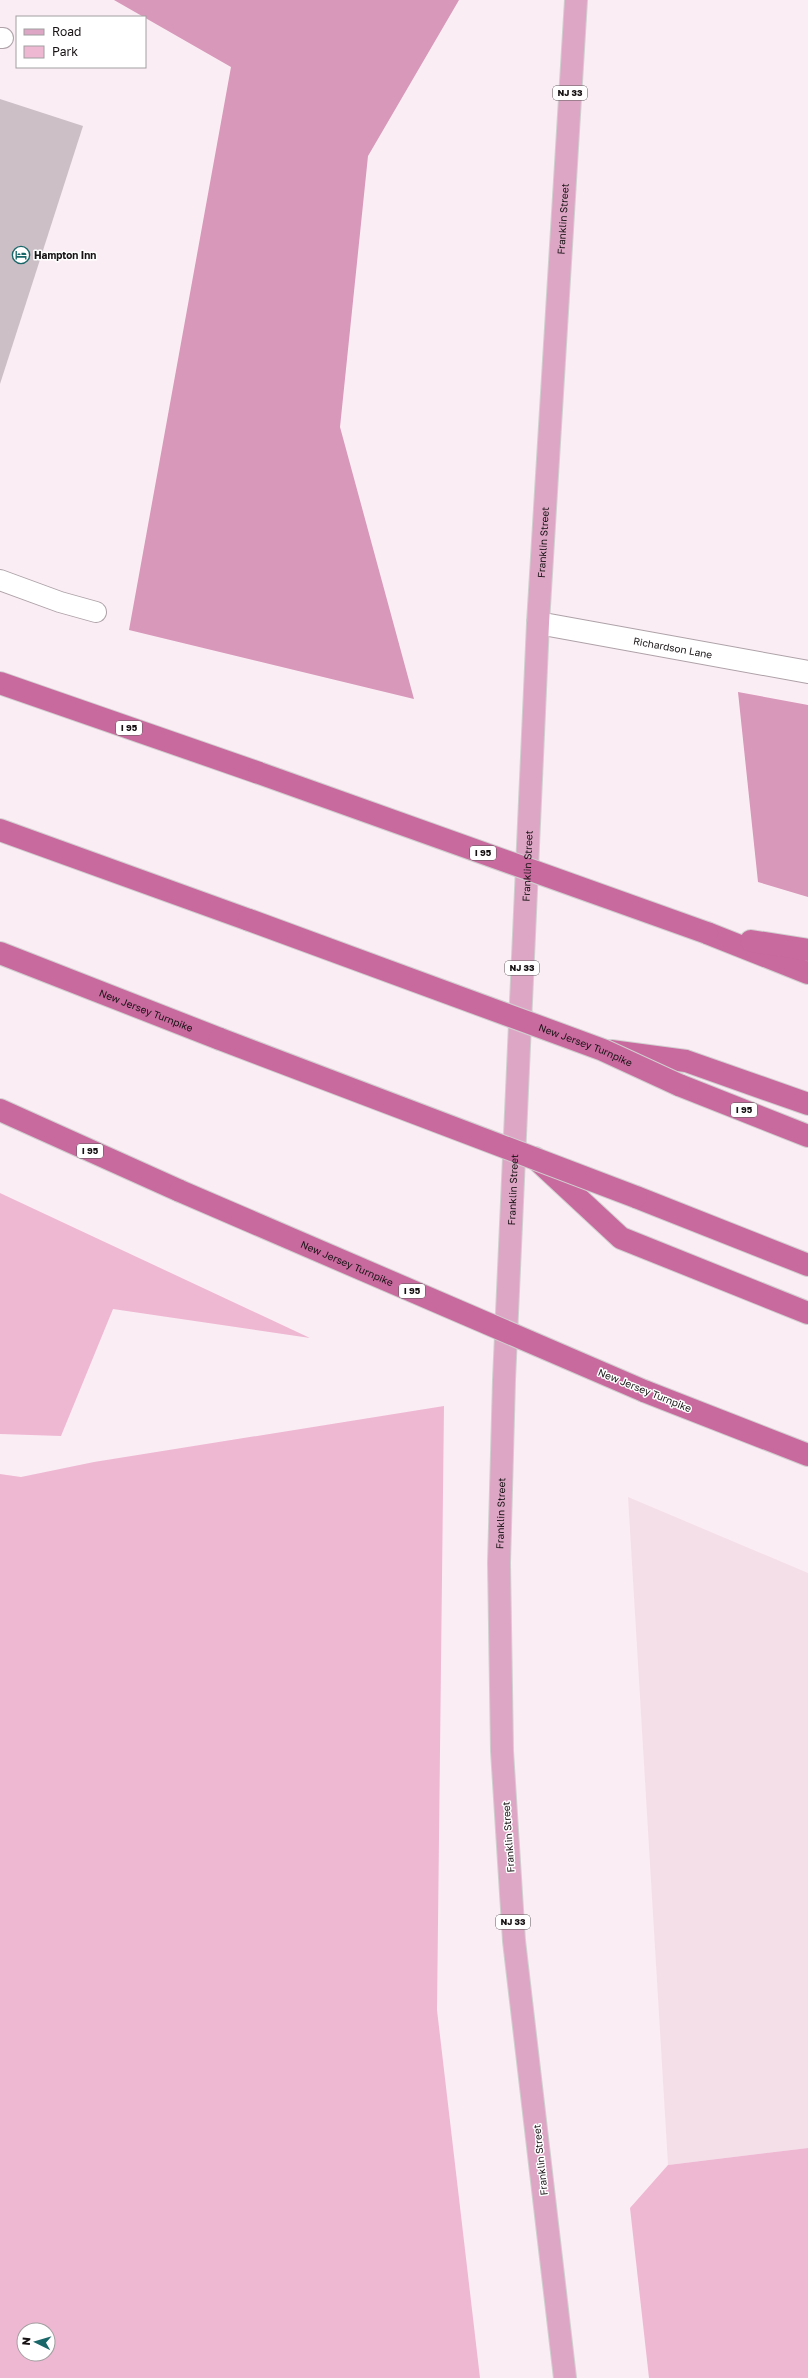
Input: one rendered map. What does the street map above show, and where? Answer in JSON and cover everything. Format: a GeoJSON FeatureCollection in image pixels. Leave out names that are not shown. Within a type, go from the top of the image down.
{"type":"FeatureCollection","features":[{"type":"Feature","properties":{"kind":"highway","name":"I 95"},"geometry":{"type":"LineString","coordinates":[[0,683],[259,773],[707,933],[808,973]]}},
{"type":"Feature","properties":{"kind":"highway","name":"New Jersey Turnpike"},"geometry":{"type":"LineString","coordinates":[[0,830],[603,1050],[679,1085],[808,1136]]}},
{"type":"Feature","properties":{"kind":"highway"},"geometry":{"type":"LineString","coordinates":[[707,933],[808,950]]}},
{"type":"Feature","properties":{"kind":"highway","name":"New Jersey Turnpike"},"geometry":{"type":"LineString","coordinates":[[0,953],[220,1039],[535,1158],[808,1265]]}},
{"type":"Feature","properties":{"kind":"highway"},"geometry":{"type":"LineString","coordinates":[[603,1050],[686,1061],[808,1104]]}},
{"type":"Feature","properties":{"kind":"highway","name":"New Jersey Turnpike"},"geometry":{"type":"LineString","coordinates":[[0,1110],[180,1191],[644,1391],[772,1440],[808,1456]]}},
{"type":"Feature","properties":{"kind":"highway"},"geometry":{"type":"LineString","coordinates":[[535,1158],[621,1238],[808,1313]]}},
{"type":"Feature","properties":{"kind":"highway"},"geometry":{"type":"LineString","coordinates":[[772,1440],[808,1462]]}},
{"type":"Feature","properties":{"kind":"main road","name":"Franklin Street"},"geometry":{"type":"LineString","coordinates":[[565,2378],[514,1942],[502,1751],[499,1571],[504,1380],[538,623],[576,0]]}},
{"type":"Feature","properties":{"kind":"street","name":"Richardson Lane"},"geometry":{"type":"LineString","coordinates":[[538,623],[808,672]]}},
{"type":"Feature","properties":{"kind":"lane"},"geometry":{"type":"LineString","coordinates":[[0,580],[60,602],[96,612]]}},
{"type":"Feature","properties":{"kind":"shaded area"},"geometry":{"type":"Polygon","coordinates":[[[114,0],[459,0],[368,156],[340,427],[414,699],[129,630],[231,67],[146,18],[146,16],[142,16],[114,0]]]}},
{"type":"Feature","properties":{"kind":"shaded area"},"geometry":{"type":"Polygon","coordinates":[[[738,692],[808,705],[808,897],[758,882],[738,692]]]}},
{"type":"Feature","properties":{"kind":"shaded area"},"geometry":{"type":"Polygon","coordinates":[[[628,1497],[808,1573],[808,2148],[668,2165],[628,1497]]]}},
{"type":"Feature","properties":{"kind":"green space"},"geometry":{"type":"Polygon","coordinates":[[[0,1193],[310,1338],[113,1309],[61,1436],[0,1434],[0,1193]]]}},
{"type":"Feature","properties":{"kind":"green space"},"geometry":{"type":"Polygon","coordinates":[[[444,1406],[437,2010],[480,2378],[0,2378],[0,1474],[21,1477],[94,1462],[444,1406]]]}},
{"type":"Feature","properties":{"kind":"green space"},"geometry":{"type":"Polygon","coordinates":[[[808,2148],[808,2378],[649,2378],[630,2208],[668,2165],[808,2148]]]}},
{"type":"Feature","properties":{"kind":"building","name":"Hampton Inn"},"geometry":{"type":"Polygon","coordinates":[[[0,99],[83,126],[0,384],[0,99]]]}},
{"type":"Feature","properties":{"kind":"place","name":"Hampton Inn"},"geometry":{"type":"Point","coordinates":[21,255]}}]}
